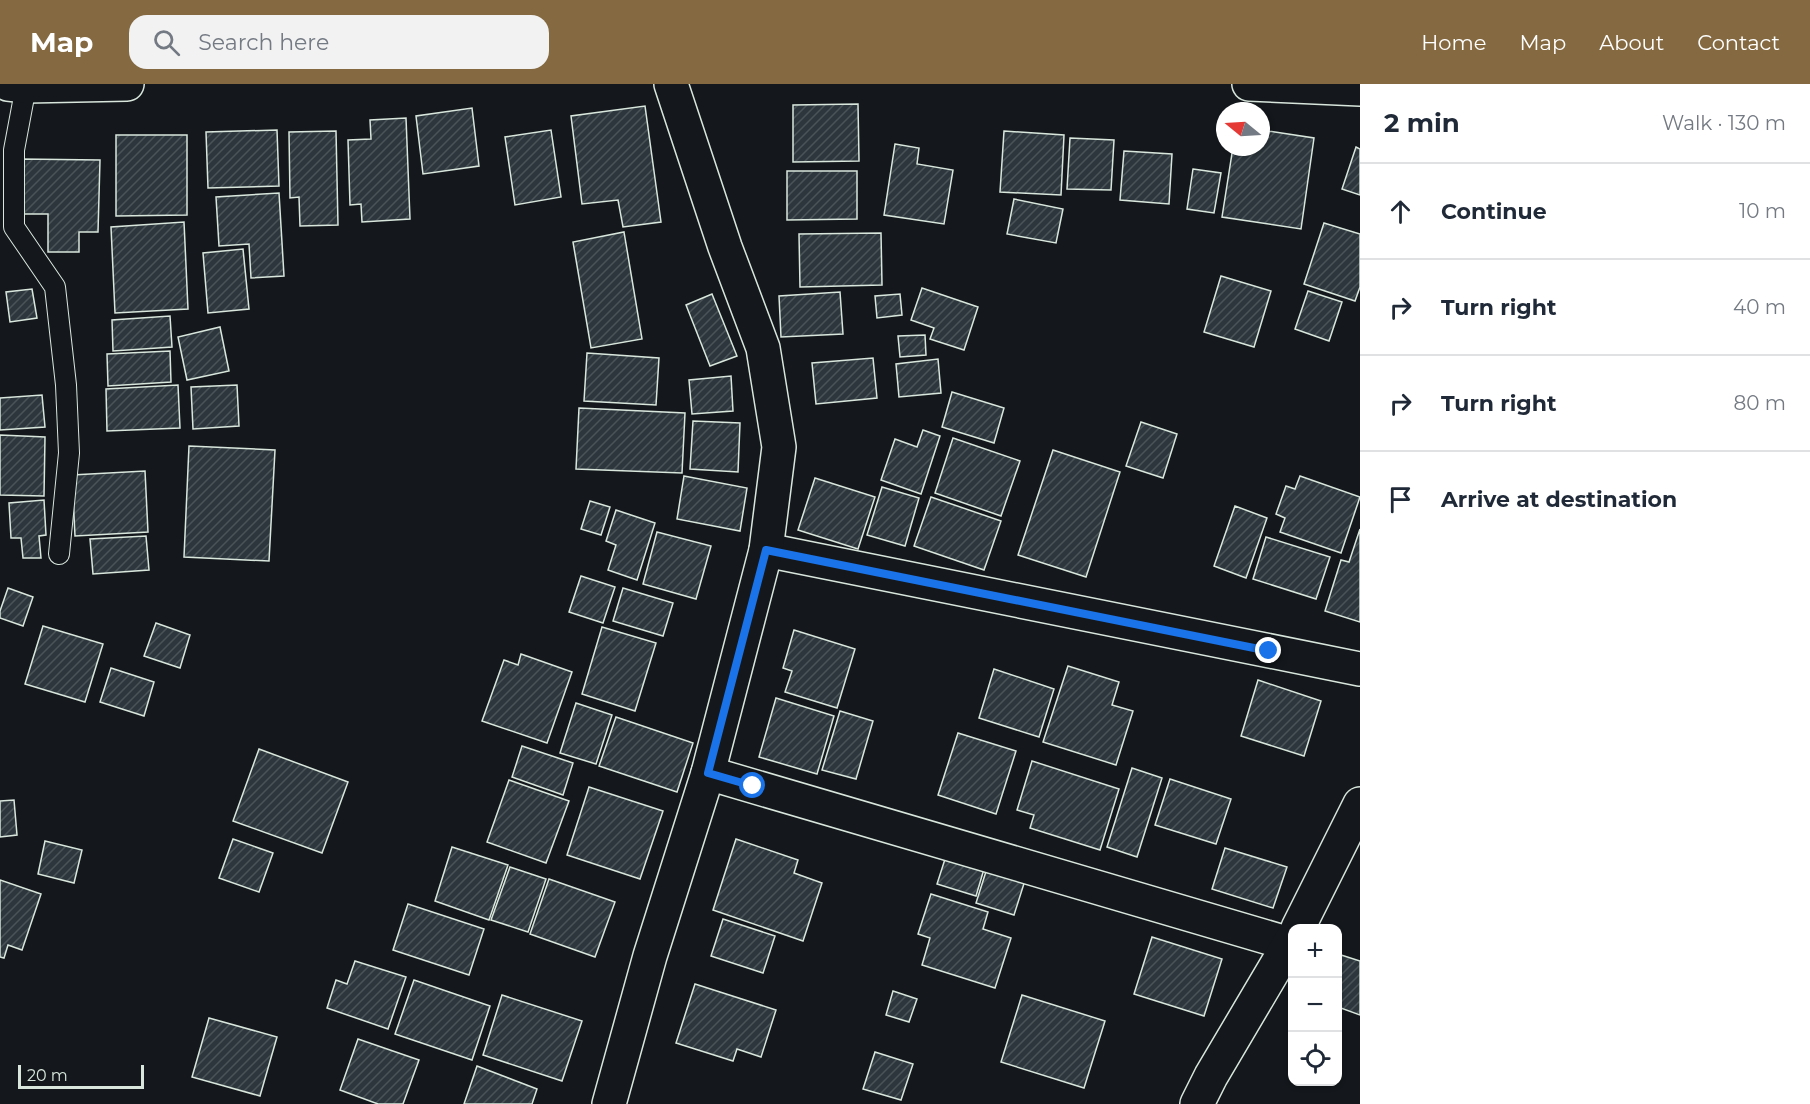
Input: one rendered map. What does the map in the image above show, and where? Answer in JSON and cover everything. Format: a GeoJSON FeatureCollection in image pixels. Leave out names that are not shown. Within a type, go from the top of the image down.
{"type":"FeatureCollection","features":[{"type":"Feature","properties":{"kind":"street"},"geometry":{"type":"LineString","coordinates":[[17,85],[127,84]]}},
{"type":"Feature","properties":{"kind":"street"},"geometry":{"type":"LineString","coordinates":[[609,1104],[650,956],[708,773],[766,550],[779,447],[763,348],[725,248],[670,84]]}},
{"type":"Feature","properties":{"kind":"street"},"geometry":{"type":"LineString","coordinates":[[1250,84],[1360,89]]}},
{"type":"Feature","properties":{"kind":"street"},"geometry":{"type":"LineString","coordinates":[[766,550],[1360,669]]}},
{"type":"Feature","properties":{"kind":"street"},"geometry":{"type":"LineString","coordinates":[[708,773],[1288,935]]}},
{"type":"Feature","properties":{"kind":"street"},"geometry":{"type":"LineString","coordinates":[[1300,924],[1360,804]]}},
{"type":"Feature","properties":{"kind":"street"},"geometry":{"type":"LineString","coordinates":[[1197,1104],[1211,1076],[1288,947]]}},
{"type":"Feature","properties":{"kind":"lane"},"geometry":{"type":"LineString","coordinates":[[17,85],[14,227],[55,287],[66,385],[69,453],[59,555]]}},
{"type":"Feature","properties":{"kind":"building"},"geometry":{"type":"Polygon","coordinates":[[[858,104],[859,161],[793,162],[793,105],[858,104]]]}},
{"type":"Feature","properties":{"kind":"building"},"geometry":{"type":"Polygon","coordinates":[[[645,106],[661,222],[623,227],[618,200],[582,204],[571,116],[645,106]]]}},
{"type":"Feature","properties":{"kind":"building"},"geometry":{"type":"Polygon","coordinates":[[[472,108],[479,166],[423,174],[416,116],[472,108]]]}},
{"type":"Feature","properties":{"kind":"building"},"geometry":{"type":"Polygon","coordinates":[[[406,118],[410,219],[362,222],[361,204],[350,205],[348,140],[371,139],[370,120],[406,118]]]}},
{"type":"Feature","properties":{"kind":"building"},"geometry":{"type":"Polygon","coordinates":[[[277,130],[279,186],[208,188],[206,132],[277,130]]]}},
{"type":"Feature","properties":{"kind":"building"},"geometry":{"type":"Polygon","coordinates":[[[551,130],[561,197],[515,205],[505,137],[551,130]]]}},
{"type":"Feature","properties":{"kind":"building"},"geometry":{"type":"Polygon","coordinates":[[[336,131],[338,225],[300,226],[299,197],[290,198],[289,132],[336,131]]]}},
{"type":"Feature","properties":{"kind":"building"},"geometry":{"type":"Polygon","coordinates":[[[1004,131],[1064,135],[1061,195],[1000,192],[1004,131]]]}},
{"type":"Feature","properties":{"kind":"building"},"geometry":{"type":"Polygon","coordinates":[[[1270,131],[1314,138],[1301,229],[1222,217],[1232,156],[1270,156],[1270,131]]]}},
{"type":"Feature","properties":{"kind":"building"},"geometry":{"type":"Polygon","coordinates":[[[116,135],[187,135],[187,215],[116,216],[116,135]]]}},
{"type":"Feature","properties":{"kind":"building"},"geometry":{"type":"Polygon","coordinates":[[[1070,138],[1114,140],[1111,190],[1067,189],[1070,138]]]}},
{"type":"Feature","properties":{"kind":"building"},"geometry":{"type":"Polygon","coordinates":[[[895,144],[919,148],[917,164],[953,170],[944,224],[884,215],[895,144]]]}},
{"type":"Feature","properties":{"kind":"building"},"geometry":{"type":"Polygon","coordinates":[[[1356,147],[1360,149],[1360,195],[1342,189],[1356,147]]]}},
{"type":"Feature","properties":{"kind":"building"},"geometry":{"type":"Polygon","coordinates":[[[1124,151],[1172,154],[1169,204],[1120,200],[1124,151]]]}},
{"type":"Feature","properties":{"kind":"building"},"geometry":{"type":"Polygon","coordinates":[[[20,159],[100,160],[98,232],[79,232],[79,252],[48,252],[48,214],[20,214],[20,159]]]}},
{"type":"Feature","properties":{"kind":"building"},"geometry":{"type":"Polygon","coordinates":[[[1193,169],[1221,173],[1214,213],[1187,209],[1193,169]]]}},
{"type":"Feature","properties":{"kind":"building"},"geometry":{"type":"Polygon","coordinates":[[[787,171],[857,171],[857,219],[787,220],[787,171]]]}},
{"type":"Feature","properties":{"kind":"building"},"geometry":{"type":"Polygon","coordinates":[[[279,193],[284,276],[251,278],[249,244],[219,246],[216,197],[279,193]]]}},
{"type":"Feature","properties":{"kind":"building"},"geometry":{"type":"Polygon","coordinates":[[[1014,199],[1063,209],[1056,243],[1007,234],[1014,199]]]}},
{"type":"Feature","properties":{"kind":"building"},"geometry":{"type":"Polygon","coordinates":[[[184,222],[188,309],[115,313],[111,227],[184,222]]]}},
{"type":"Feature","properties":{"kind":"building"},"geometry":{"type":"Polygon","coordinates":[[[1324,223],[1360,234],[1360,287],[1355,301],[1304,284],[1324,223]]]}},
{"type":"Feature","properties":{"kind":"building"},"geometry":{"type":"Polygon","coordinates":[[[624,232],[642,339],[591,348],[573,242],[624,232]]]}},
{"type":"Feature","properties":{"kind":"building"},"geometry":{"type":"Polygon","coordinates":[[[881,233],[882,285],[800,287],[799,234],[881,233]]]}},
{"type":"Feature","properties":{"kind":"building"},"geometry":{"type":"Polygon","coordinates":[[[243,249],[249,309],[208,313],[203,253],[243,249]]]}},
{"type":"Feature","properties":{"kind":"building"},"geometry":{"type":"Polygon","coordinates":[[[1221,276],[1271,291],[1254,347],[1204,332],[1221,276]]]}},
{"type":"Feature","properties":{"kind":"building"},"geometry":{"type":"Polygon","coordinates":[[[922,288],[978,307],[964,350],[930,339],[934,328],[911,320],[922,288]]]}},
{"type":"Feature","properties":{"kind":"building"},"geometry":{"type":"Polygon","coordinates":[[[32,289],[37,318],[10,322],[6,292],[32,289]]]}},
{"type":"Feature","properties":{"kind":"building"},"geometry":{"type":"Polygon","coordinates":[[[1308,291],[1342,302],[1329,341],[1295,329],[1308,291]]]}},
{"type":"Feature","properties":{"kind":"building"},"geometry":{"type":"Polygon","coordinates":[[[840,292],[843,334],[781,337],[779,296],[840,292]]]}},
{"type":"Feature","properties":{"kind":"building"},"geometry":{"type":"Polygon","coordinates":[[[712,294],[737,356],[710,366],[686,305],[712,294]]]}},
{"type":"Feature","properties":{"kind":"building"},"geometry":{"type":"Polygon","coordinates":[[[900,294],[902,315],[877,318],[875,296],[900,294]]]}},
{"type":"Feature","properties":{"kind":"building"},"geometry":{"type":"Polygon","coordinates":[[[170,316],[172,347],[113,351],[112,320],[170,316]]]}},
{"type":"Feature","properties":{"kind":"building"},"geometry":{"type":"Polygon","coordinates":[[[220,327],[229,371],[187,380],[178,337],[220,327]]]}},
{"type":"Feature","properties":{"kind":"building"},"geometry":{"type":"Polygon","coordinates":[[[925,335],[926,355],[900,357],[898,336],[925,335]]]}},
{"type":"Feature","properties":{"kind":"building"},"geometry":{"type":"Polygon","coordinates":[[[170,351],[171,382],[108,386],[107,354],[170,351]]]}},
{"type":"Feature","properties":{"kind":"building"},"geometry":{"type":"Polygon","coordinates":[[[587,353],[659,358],[656,405],[584,401],[587,353]]]}},
{"type":"Feature","properties":{"kind":"building"},"geometry":{"type":"Polygon","coordinates":[[[873,358],[877,398],[816,404],[812,363],[873,358]]]}},
{"type":"Feature","properties":{"kind":"building"},"geometry":{"type":"Polygon","coordinates":[[[938,359],[941,393],[899,397],[896,364],[938,359]]]}},
{"type":"Feature","properties":{"kind":"building"},"geometry":{"type":"Polygon","coordinates":[[[731,376],[733,411],[692,414],[689,380],[731,376]]]}},
{"type":"Feature","properties":{"kind":"building"},"geometry":{"type":"Polygon","coordinates":[[[178,385],[180,428],[107,431],[106,389],[178,385]]]}},
{"type":"Feature","properties":{"kind":"building"},"geometry":{"type":"Polygon","coordinates":[[[237,385],[239,426],[193,429],[191,387],[237,385]]]}},
{"type":"Feature","properties":{"kind":"building"},"geometry":{"type":"Polygon","coordinates":[[[952,392],[1004,408],[994,443],[942,427],[952,392]]]}},
{"type":"Feature","properties":{"kind":"building"},"geometry":{"type":"Polygon","coordinates":[[[42,395],[45,427],[0,430],[0,398],[42,395]]]}},
{"type":"Feature","properties":{"kind":"building"},"geometry":{"type":"Polygon","coordinates":[[[579,408],[685,413],[682,473],[576,469],[579,408]]]}},
{"type":"Feature","properties":{"kind":"building"},"geometry":{"type":"Polygon","coordinates":[[[693,421],[740,423],[738,472],[690,469],[693,421]]]}},
{"type":"Feature","properties":{"kind":"building"},"geometry":{"type":"Polygon","coordinates":[[[1141,422],[1177,434],[1163,478],[1126,466],[1141,422]]]}},
{"type":"Feature","properties":{"kind":"building"},"geometry":{"type":"Polygon","coordinates":[[[923,430],[940,436],[921,494],[881,480],[895,439],[917,447],[923,430]]]}},
{"type":"Feature","properties":{"kind":"building"},"geometry":{"type":"Polygon","coordinates":[[[0,435],[45,437],[44,496],[0,495],[0,435]]]}},
{"type":"Feature","properties":{"kind":"building"},"geometry":{"type":"Polygon","coordinates":[[[953,438],[1020,461],[1001,516],[935,493],[953,438]]]}},
{"type":"Feature","properties":{"kind":"building"},"geometry":{"type":"Polygon","coordinates":[[[189,446],[275,450],[269,561],[184,557],[189,446]]]}},
{"type":"Feature","properties":{"kind":"building"},"geometry":{"type":"Polygon","coordinates":[[[1053,450],[1120,472],[1086,577],[1018,555],[1053,450]]]}},
{"type":"Feature","properties":{"kind":"building"},"geometry":{"type":"Polygon","coordinates":[[[145,471],[148,532],[75,536],[72,475],[145,471]]]}},
{"type":"Feature","properties":{"kind":"building"},"geometry":{"type":"Polygon","coordinates":[[[684,476],[747,488],[740,531],[677,519],[684,476]]]}},
{"type":"Feature","properties":{"kind":"building"},"geometry":{"type":"Polygon","coordinates":[[[1300,476],[1360,497],[1341,553],[1280,532],[1285,518],[1276,514],[1286,486],[1295,489],[1300,476]]]}},
{"type":"Feature","properties":{"kind":"building"},"geometry":{"type":"Polygon","coordinates":[[[815,478],[875,497],[858,549],[798,530],[815,478]]]}},
{"type":"Feature","properties":{"kind":"building"},"geometry":{"type":"Polygon","coordinates":[[[882,487],[919,498],[905,546],[867,535],[882,487]]]}},
{"type":"Feature","properties":{"kind":"building"},"geometry":{"type":"Polygon","coordinates":[[[931,497],[1001,521],[984,570],[914,546],[931,497]]]}},
{"type":"Feature","properties":{"kind":"building"},"geometry":{"type":"Polygon","coordinates":[[[44,500],[46,535],[39,536],[41,558],[23,558],[21,538],[11,538],[9,503],[44,500]]]}},
{"type":"Feature","properties":{"kind":"building"},"geometry":{"type":"Polygon","coordinates":[[[590,501],[610,507],[601,535],[581,529],[590,501]]]}},
{"type":"Feature","properties":{"kind":"building"},"geometry":{"type":"Polygon","coordinates":[[[1235,506],[1267,518],[1246,578],[1214,566],[1235,506]]]}},
{"type":"Feature","properties":{"kind":"building"},"geometry":{"type":"Polygon","coordinates":[[[616,510],[655,523],[637,580],[608,570],[616,545],[606,541],[616,510]]]}},
{"type":"Feature","properties":{"kind":"building"},"geometry":{"type":"Polygon","coordinates":[[[1360,529],[1360,622],[1325,611],[1341,560],[1349,562],[1360,529]]]}},
{"type":"Feature","properties":{"kind":"building"},"geometry":{"type":"Polygon","coordinates":[[[657,532],[711,546],[696,599],[643,584],[657,532]]]}},
{"type":"Feature","properties":{"kind":"building"},"geometry":{"type":"Polygon","coordinates":[[[146,536],[149,570],[93,574],[90,539],[146,536]]]}},
{"type":"Feature","properties":{"kind":"building"},"geometry":{"type":"Polygon","coordinates":[[[1266,537],[1330,557],[1316,599],[1253,579],[1266,537]]]}},
{"type":"Feature","properties":{"kind":"building"},"geometry":{"type":"Polygon","coordinates":[[[581,576],[615,587],[603,623],[569,612],[581,576]]]}},
{"type":"Feature","properties":{"kind":"building"},"geometry":{"type":"Polygon","coordinates":[[[8,588],[33,597],[23,626],[0,618],[0,611],[8,588]]]}},
{"type":"Feature","properties":{"kind":"building"},"geometry":{"type":"Polygon","coordinates":[[[623,588],[673,603],[663,636],[613,621],[623,588]]]}},
{"type":"Feature","properties":{"kind":"building"},"geometry":{"type":"Polygon","coordinates":[[[156,623],[190,635],[180,668],[144,656],[156,623]]]}},
{"type":"Feature","properties":{"kind":"building"},"geometry":{"type":"Polygon","coordinates":[[[43,626],[103,644],[85,702],[25,684],[43,626]]]}},
{"type":"Feature","properties":{"kind":"building"},"geometry":{"type":"Polygon","coordinates":[[[602,627],[656,643],[635,711],[582,694],[602,627]]]}},
{"type":"Feature","properties":{"kind":"building"},"geometry":{"type":"Polygon","coordinates":[[[794,630],[855,649],[837,708],[785,692],[792,671],[783,668],[794,630]]]}},
{"type":"Feature","properties":{"kind":"building"},"geometry":{"type":"Polygon","coordinates":[[[521,654],[572,672],[547,743],[482,721],[504,660],[518,665],[521,654]]]}},
{"type":"Feature","properties":{"kind":"building"},"geometry":{"type":"Polygon","coordinates":[[[1068,666],[1119,682],[1112,705],[1133,711],[1116,765],[1043,742],[1068,666]]]}},
{"type":"Feature","properties":{"kind":"building"},"geometry":{"type":"Polygon","coordinates":[[[111,668],[154,682],[144,716],[100,702],[111,668]]]}},
{"type":"Feature","properties":{"kind":"building"},"geometry":{"type":"Polygon","coordinates":[[[994,669],[1054,689],[1039,737],[979,718],[994,669]]]}},
{"type":"Feature","properties":{"kind":"building"},"geometry":{"type":"Polygon","coordinates":[[[1258,680],[1321,701],[1304,756],[1241,736],[1258,680]]]}},
{"type":"Feature","properties":{"kind":"building"},"geometry":{"type":"Polygon","coordinates":[[[776,698],[834,716],[817,774],[759,757],[776,698]]]}},
{"type":"Feature","properties":{"kind":"building"},"geometry":{"type":"Polygon","coordinates":[[[576,703],[612,715],[596,764],[560,753],[576,703]]]}},
{"type":"Feature","properties":{"kind":"building"},"geometry":{"type":"Polygon","coordinates":[[[840,711],[873,721],[856,779],[822,770],[840,711]]]}},
{"type":"Feature","properties":{"kind":"building"},"geometry":{"type":"Polygon","coordinates":[[[616,717],[693,743],[677,792],[599,766],[616,717]]]}},
{"type":"Feature","properties":{"kind":"building"},"geometry":{"type":"Polygon","coordinates":[[[958,733],[1016,751],[996,814],[938,795],[958,733]]]}},
{"type":"Feature","properties":{"kind":"building"},"geometry":{"type":"Polygon","coordinates":[[[522,746],[573,763],[563,795],[512,777],[522,746]]]}},
{"type":"Feature","properties":{"kind":"building"},"geometry":{"type":"Polygon","coordinates":[[[259,749],[348,782],[322,853],[233,821],[259,749]]]}},
{"type":"Feature","properties":{"kind":"building"},"geometry":{"type":"Polygon","coordinates":[[[1032,761],[1119,789],[1100,850],[1030,828],[1034,815],[1017,810],[1032,761]]]}},
{"type":"Feature","properties":{"kind":"building"},"geometry":{"type":"Polygon","coordinates":[[[1132,768],[1162,778],[1137,857],[1107,847],[1132,768]]]}},
{"type":"Feature","properties":{"kind":"building"},"geometry":{"type":"Polygon","coordinates":[[[1170,779],[1231,799],[1216,844],[1155,825],[1170,779]]]}},
{"type":"Feature","properties":{"kind":"building"},"geometry":{"type":"Polygon","coordinates":[[[509,780],[569,801],[546,863],[487,842],[509,780]]]}},
{"type":"Feature","properties":{"kind":"building"},"geometry":{"type":"Polygon","coordinates":[[[589,787],[663,811],[640,879],[567,855],[589,787]]]}},
{"type":"Feature","properties":{"kind":"building"},"geometry":{"type":"Polygon","coordinates":[[[14,800],[17,835],[0,837],[0,801],[14,800]]]}},
{"type":"Feature","properties":{"kind":"building"},"geometry":{"type":"Polygon","coordinates":[[[233,839],[273,853],[259,892],[219,878],[233,839]]]}},
{"type":"Feature","properties":{"kind":"building"},"geometry":{"type":"Polygon","coordinates":[[[736,839],[798,860],[794,873],[822,883],[803,941],[713,910],[736,839]]]}},
{"type":"Feature","properties":{"kind":"building"},"geometry":{"type":"Polygon","coordinates":[[[45,841],[82,850],[74,883],[38,874],[45,841]]]}},
{"type":"Feature","properties":{"kind":"building"},"geometry":{"type":"Polygon","coordinates":[[[452,847],[508,865],[489,920],[435,901],[452,847]]]}},
{"type":"Feature","properties":{"kind":"building"},"geometry":{"type":"Polygon","coordinates":[[[1225,848],[1287,867],[1273,908],[1212,889],[1225,848]]]}},
{"type":"Feature","properties":{"kind":"building"},"geometry":{"type":"Polygon","coordinates":[[[946,856],[984,869],[976,896],[937,884],[946,856]]]}},
{"type":"Feature","properties":{"kind":"building"},"geometry":{"type":"Polygon","coordinates":[[[989,862],[1027,874],[1014,915],[976,903],[989,862]]]}},
{"type":"Feature","properties":{"kind":"building"},"geometry":{"type":"Polygon","coordinates":[[[510,867],[546,879],[528,932],[491,920],[510,867]]]}},
{"type":"Feature","properties":{"kind":"building"},"geometry":{"type":"Polygon","coordinates":[[[549,879],[615,902],[595,957],[530,934],[549,879]]]}},
{"type":"Feature","properties":{"kind":"building"},"geometry":{"type":"Polygon","coordinates":[[[0,880],[41,894],[22,950],[8,945],[4,958],[0,957],[0,880]]]}},
{"type":"Feature","properties":{"kind":"building"},"geometry":{"type":"Polygon","coordinates":[[[931,894],[988,912],[983,929],[1011,938],[995,988],[922,965],[930,938],[918,934],[931,894]]]}},
{"type":"Feature","properties":{"kind":"building"},"geometry":{"type":"Polygon","coordinates":[[[408,904],[484,929],[469,975],[393,950],[408,904]]]}},
{"type":"Feature","properties":{"kind":"building"},"geometry":{"type":"Polygon","coordinates":[[[723,919],[775,936],[763,973],[711,956],[723,919]]]}},
{"type":"Feature","properties":{"kind":"building"},"geometry":{"type":"Polygon","coordinates":[[[1152,937],[1222,959],[1204,1016],[1134,994],[1152,937]]]}},
{"type":"Feature","properties":{"kind":"building"},"geometry":{"type":"Polygon","coordinates":[[[1342,955],[1360,961],[1360,1015],[1342,1008],[1342,955]]]}},
{"type":"Feature","properties":{"kind":"building"},"geometry":{"type":"Polygon","coordinates":[[[355,961],[406,977],[388,1029],[327,1008],[336,980],[347,984],[355,961]]]}},
{"type":"Feature","properties":{"kind":"building"},"geometry":{"type":"Polygon","coordinates":[[[414,980],[490,1006],[472,1060],[395,1034],[414,980]]]}},
{"type":"Feature","properties":{"kind":"building"},"geometry":{"type":"Polygon","coordinates":[[[695,984],[776,1010],[761,1057],[737,1049],[733,1061],[676,1043],[695,984]]]}},
{"type":"Feature","properties":{"kind":"building"},"geometry":{"type":"Polygon","coordinates":[[[893,991],[917,999],[909,1022],[886,1015],[893,991]]]}},
{"type":"Feature","properties":{"kind":"building"},"geometry":{"type":"Polygon","coordinates":[[[502,995],[582,1021],[562,1081],[483,1055],[502,995]]]}},
{"type":"Feature","properties":{"kind":"building"},"geometry":{"type":"Polygon","coordinates":[[[1022,995],[1105,1021],[1084,1088],[1001,1062],[1022,995]]]}},
{"type":"Feature","properties":{"kind":"building"},"geometry":{"type":"Polygon","coordinates":[[[209,1018],[277,1037],[260,1096],[192,1077],[209,1018]]]}},
{"type":"Feature","properties":{"kind":"building"},"geometry":{"type":"Polygon","coordinates":[[[358,1039],[419,1060],[403,1104],[378,1104],[340,1090],[358,1039]]]}},
{"type":"Feature","properties":{"kind":"building"},"geometry":{"type":"Polygon","coordinates":[[[875,1052],[913,1064],[901,1100],[863,1089],[875,1052]]]}},
{"type":"Feature","properties":{"kind":"building"},"geometry":{"type":"Polygon","coordinates":[[[477,1066],[537,1089],[532,1104],[464,1104],[477,1066]]]}},
{"type":"Feature","properties":{"kind":"route"},"geometry":{"type":"LineString","coordinates":[[753,786],[708,773],[766,550],[1269,651]]}}]}
